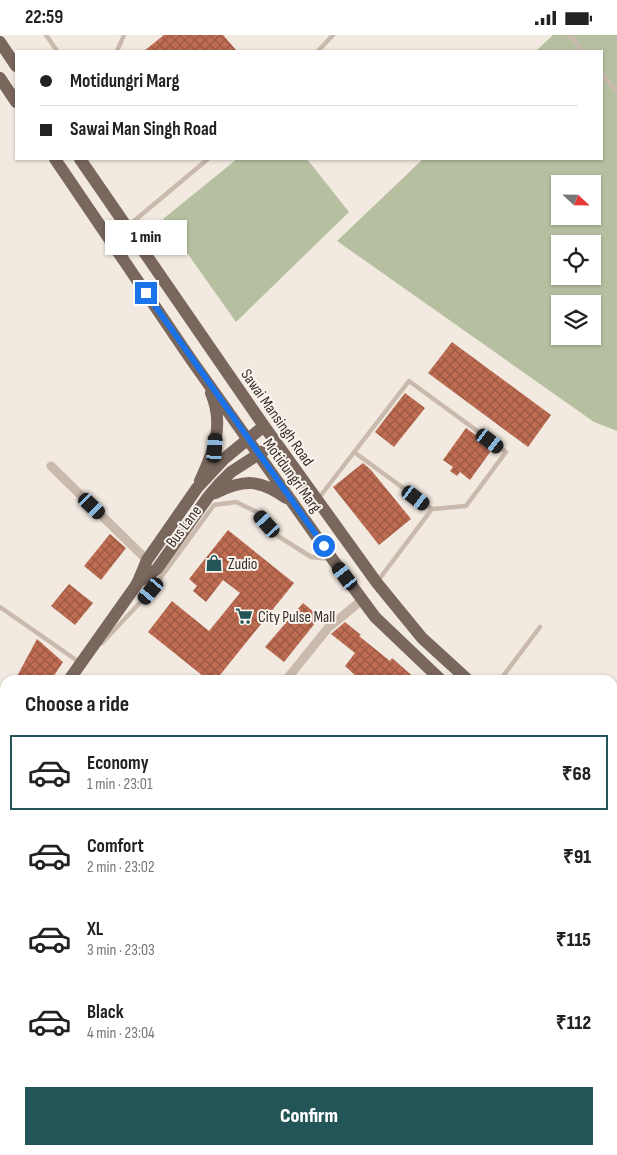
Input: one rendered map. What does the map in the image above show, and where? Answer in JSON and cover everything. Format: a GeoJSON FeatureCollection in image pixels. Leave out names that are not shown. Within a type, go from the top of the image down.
{"type":"FeatureCollection","features":[{"type":"Feature","properties":{"kind":"main road"},"geometry":{"type":"LineString","coordinates":[[0,42],[15,64]]}},
{"type":"Feature","properties":{"kind":"main road"},"geometry":{"type":"LineString","coordinates":[[0,78],[15,100]]}},
{"type":"Feature","properties":{"kind":"main road"},"geometry":{"type":"LineString","coordinates":[[55,160],[202,374],[214,402],[217,419],[215,448],[197,488]]}},
{"type":"Feature","properties":{"kind":"main road","name":"Sawai Mansingh Road"},"geometry":{"type":"LineString","coordinates":[[81,160],[264,426],[377,583],[422,638],[463,675]]}},
{"type":"Feature","properties":{"kind":"main road","name":"Motidungri Marg"},"geometry":{"type":"LineString","coordinates":[[202,374],[362,600],[382,624],[436,675]]}},
{"type":"Feature","properties":{"kind":"main road"},"geometry":{"type":"LineString","coordinates":[[72,675],[137,583],[147,559],[197,488],[247,439],[264,426]]}},
{"type":"Feature","properties":{"kind":"main road"},"geometry":{"type":"LineString","coordinates":[[137,583],[158,569],[208,497],[231,472],[276,443]]}},
{"type":"Feature","properties":{"kind":"main road"},"geometry":{"type":"LineString","coordinates":[[208,497],[235,484],[258,483],[274,490],[296,506]]}},
{"type":"Feature","properties":{"kind":"street"},"geometry":{"type":"LineString","coordinates":[[51,466],[147,559]]}},
{"type":"Feature","properties":{"kind":"street"},"geometry":{"type":"LineString","coordinates":[[290,675],[328,628],[362,600]]}},
{"type":"Feature","properties":{"kind":"lane"},"geometry":{"type":"LineString","coordinates":[[46,35],[56,50]]}},
{"type":"Feature","properties":{"kind":"lane"},"geometry":{"type":"LineString","coordinates":[[117,50],[124,35]]}},
{"type":"Feature","properties":{"kind":"lane"},"geometry":{"type":"LineString","coordinates":[[319,50],[333,35]]}},
{"type":"Feature","properties":{"kind":"lane"},"geometry":{"type":"LineString","coordinates":[[570,35],[582,50]]}},
{"type":"Feature","properties":{"kind":"lane"},"geometry":{"type":"LineString","coordinates":[[603,76],[617,93]]}},
{"type":"Feature","properties":{"kind":"lane"},"geometry":{"type":"LineString","coordinates":[[127,226],[207,160]]}},
{"type":"Feature","properties":{"kind":"lane"},"geometry":{"type":"LineString","coordinates":[[317,501],[354,452],[409,381],[506,452],[466,506],[432,509],[354,452]]}},
{"type":"Feature","properties":{"kind":"lane","name":"Bus Lane"},"geometry":{"type":"LineString","coordinates":[[80,663],[129,617],[214,505],[236,502],[256,512],[278,536],[311,557],[333,560]]}},
{"type":"Feature","properties":{"kind":"lane"},"geometry":{"type":"LineString","coordinates":[[377,583],[432,509]]}},
{"type":"Feature","properties":{"kind":"lane"},"geometry":{"type":"LineString","coordinates":[[0,607],[80,663]]}},
{"type":"Feature","properties":{"kind":"lane"},"geometry":{"type":"LineString","coordinates":[[504,675],[540,627]]}},
{"type":"Feature","properties":{"kind":"green space"},"geometry":{"type":"Polygon","coordinates":[[[553,35],[617,35],[617,431],[594,422],[337,241],[422,160],[603,160],[603,50],[537,50],[553,35]]]}},
{"type":"Feature","properties":{"kind":"green space"},"geometry":{"type":"Polygon","coordinates":[[[236,160],[308,160],[349,212],[236,322],[163,219],[236,160]]]}},
{"type":"Feature","properties":{"kind":"building"},"geometry":{"type":"Polygon","coordinates":[[[164,35],[223,35],[236,50],[145,50],[164,35]]]}},
{"type":"Feature","properties":{"kind":"building"},"geometry":{"type":"Polygon","coordinates":[[[452,342],[551,415],[528,447],[428,373],[452,342]]]}},
{"type":"Feature","properties":{"kind":"building"},"geometry":{"type":"Polygon","coordinates":[[[405,393],[425,408],[394,447],[375,432],[405,393]]]}},
{"type":"Feature","properties":{"kind":"building"},"geometry":{"type":"Polygon","coordinates":[[[466,428],[493,448],[470,480],[460,472],[457,476],[450,471],[453,467],[443,460],[466,428]]]}},
{"type":"Feature","properties":{"kind":"building"},"geometry":{"type":"Polygon","coordinates":[[[363,463],[371,470],[411,519],[379,545],[333,487],[363,463]]]}},
{"type":"Feature","properties":{"kind":"building","name":"City Pulse Mall"},"geometry":{"type":"Polygon","coordinates":[[[228,530],[294,583],[220,675],[202,675],[148,632],[172,601],[209,631],[240,593],[223,580],[206,602],[193,591],[197,586],[189,579],[228,530]]]}},
{"type":"Feature","properties":{"kind":"building"},"geometry":{"type":"Polygon","coordinates":[[[110,534],[126,548],[101,580],[84,566],[110,534]]]}},
{"type":"Feature","properties":{"kind":"building"},"geometry":{"type":"Polygon","coordinates":[[[69,584],[93,603],[75,625],[51,606],[69,584]]]}},
{"type":"Feature","properties":{"kind":"building"},"geometry":{"type":"Polygon","coordinates":[[[303,603],[320,617],[284,662],[265,647],[303,603]]]}},
{"type":"Feature","properties":{"kind":"building"},"geometry":{"type":"Polygon","coordinates":[[[345,622],[390,661],[392,658],[411,675],[355,675],[345,666],[355,653],[331,634],[345,622]]]}},
{"type":"Feature","properties":{"kind":"building"},"geometry":{"type":"Polygon","coordinates":[[[37,639],[63,662],[54,675],[18,675],[37,639]]]}},
{"type":"Feature","properties":{"kind":"place","name":"Zudio"},"geometry":{"type":"Point","coordinates":[214,563]}},
{"type":"Feature","properties":{"kind":"place","name":"City Pulse Mall"},"geometry":{"type":"Point","coordinates":[244,616]}},
{"type":"Feature","properties":{"kind":"route"},"geometry":{"type":"LineString","coordinates":[[146,293],[257,454],[324,546]]}}]}
